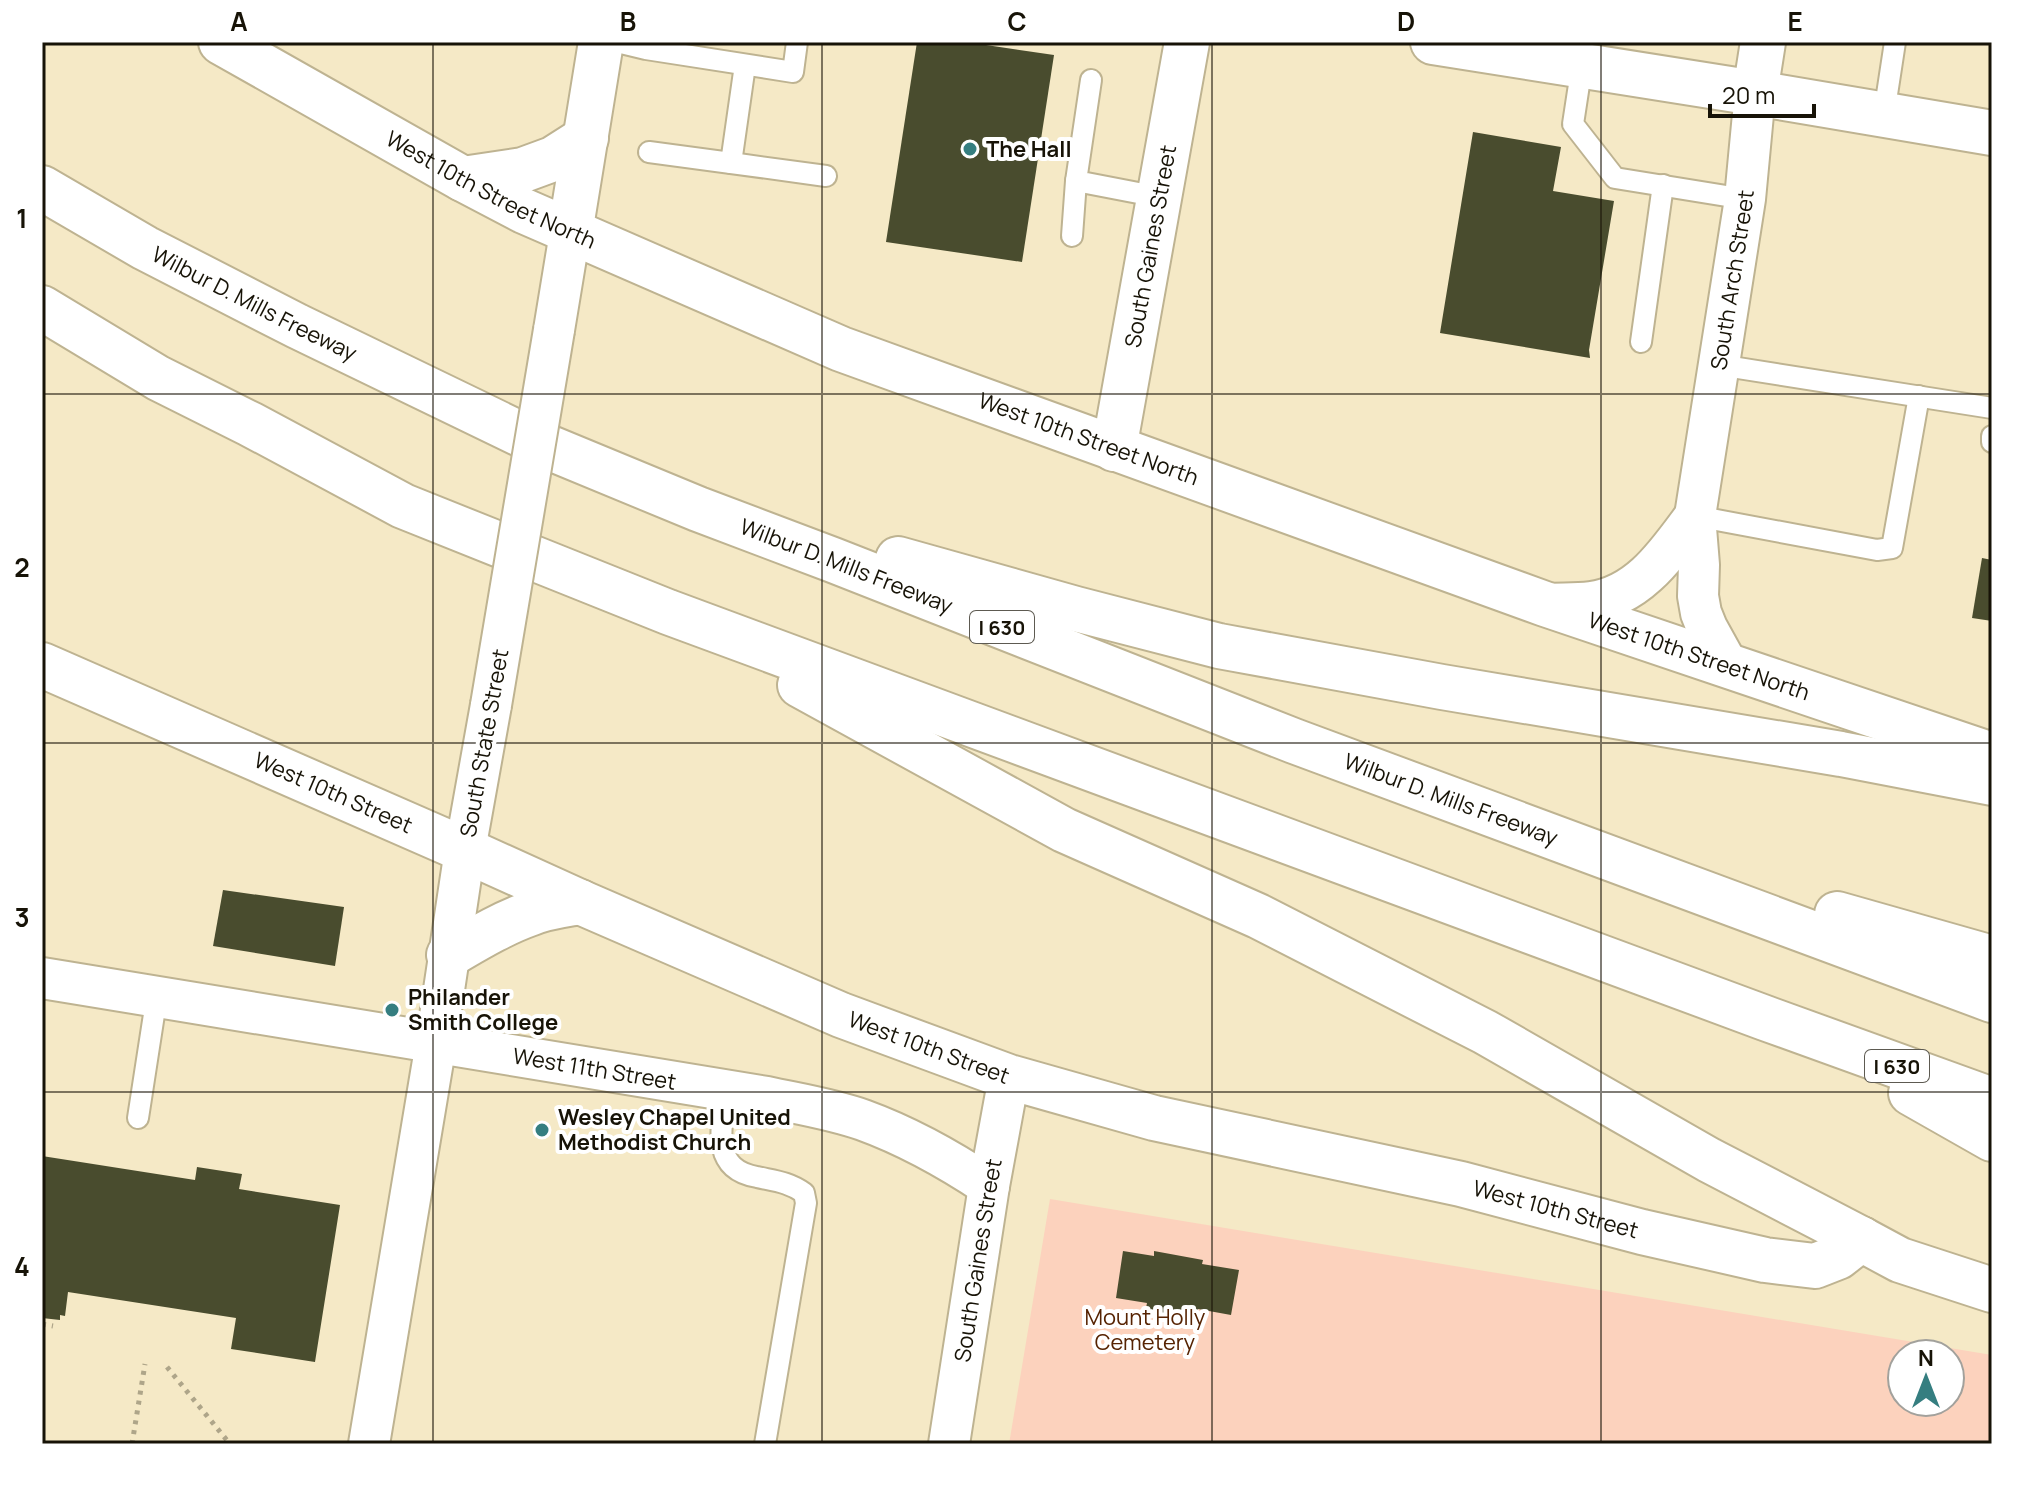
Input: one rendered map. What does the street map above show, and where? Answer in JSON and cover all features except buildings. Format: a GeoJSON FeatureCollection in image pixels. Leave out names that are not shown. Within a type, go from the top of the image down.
{"type":"FeatureCollection","features":[{"type":"Feature","properties":{"kind":"main road","name":"West 10th Street North"},"geometry":{"type":"LineString","coordinates":[[221,42],[524,211],[841,349],[1545,604],[1992,755]]}},
{"type":"Feature","properties":{"kind":"main road","name":"South State Street"},"geometry":{"type":"LineString","coordinates":[[570,233],[601,42]]}},
{"type":"Feature","properties":{"kind":"main road","name":"South Gaines Street"},"geometry":{"type":"LineString","coordinates":[[1114,449],[1187,42]]}},
{"type":"Feature","properties":{"kind":"main road"},"geometry":{"type":"LineString","coordinates":[[1433,42],[1476,45],[1992,133]]}},
{"type":"Feature","properties":{"kind":"main road","name":"South Arch Street"},"geometry":{"type":"LineString","coordinates":[[1755,93],[1763,42]]}},
{"type":"Feature","properties":{"kind":"main road"},"geometry":{"type":"LineString","coordinates":[[463,179],[523,170],[553,159],[586,138]]}},
{"type":"Feature","properties":{"kind":"main road"},"geometry":{"type":"LineString","coordinates":[[42,171],[145,248]]}},
{"type":"Feature","properties":{"kind":"main road","name":"Wilbur D. Mills Freeway"},"geometry":{"type":"LineString","coordinates":[[42,188],[145,248],[297,326],[543,445],[698,509],[1294,741],[1992,1000]]}},
{"type":"Feature","properties":{"kind":"main road","name":"I 630"},"geometry":{"type":"LineString","coordinates":[[42,308],[158,378],[403,506],[668,612],[1992,1100]]}},
{"type":"Feature","properties":{"kind":"main road"},"geometry":{"type":"LineString","coordinates":[[42,320],[158,378]]}},
{"type":"Feature","properties":{"kind":"main road"},"geometry":{"type":"LineString","coordinates":[[698,509],[1219,646],[1992,783]]}},
{"type":"Feature","properties":{"kind":"main road"},"geometry":{"type":"LineString","coordinates":[[668,612],[1064,830],[1258,916],[1457,1018],[1709,1160],[1900,1260],[1992,1290]]}},
{"type":"Feature","properties":{"kind":"main road","name":"West 10th Street"},"geometry":{"type":"LineString","coordinates":[[42,665],[841,1015],[1009,1077],[1154,1118],[1461,1184],[1642,1232],[1765,1260],[1815,1266],[1838,1257],[1861,1239]]}},
{"type":"Feature","properties":{"kind":"main road"},"geometry":{"type":"LineString","coordinates":[[1514,823],[1992,958]]}},
{"type":"Feature","properties":{"kind":"main road"},"geometry":{"type":"LineString","coordinates":[[449,955],[529,914],[580,902]]}},
{"type":"Feature","properties":{"kind":"main road"},"geometry":{"type":"LineString","coordinates":[[1801,1031],[1992,1139]]}},
{"type":"Feature","properties":{"kind":"street","name":"South Arch Street"},"geometry":{"type":"LineString","coordinates":[[1728,666],[1701,613],[1695,516],[1745,199],[1755,93]]}},
{"type":"Feature","properties":{"kind":"street","name":"South State Street"},"geometry":{"type":"LineString","coordinates":[[369,1444],[465,850],[570,233]]}},
{"type":"Feature","properties":{"kind":"street","name":"South Arch Street"},"geometry":{"type":"LineString","coordinates":[[1545,604],[1593,602],[1634,585],[1657,566],[1695,516]]}},
{"type":"Feature","properties":{"kind":"street","name":"West 11th Street"},"geometry":{"type":"LineString","coordinates":[[42,978],[827,1109],[884,1129],[958,1166],[989,1186]]}},
{"type":"Feature","properties":{"kind":"street","name":"South Gaines Street"},"geometry":{"type":"LineString","coordinates":[[949,1444],[1009,1077]]}},
{"type":"Feature","properties":{"kind":"lane"},"geometry":{"type":"LineString","coordinates":[[617,42],[793,72],[797,42]]}},
{"type":"Feature","properties":{"kind":"lane"},"geometry":{"type":"LineString","coordinates":[[1884,114],[1895,42]]}},
{"type":"Feature","properties":{"kind":"lane"},"geometry":{"type":"LineString","coordinates":[[731,163],[745,65]]}},
{"type":"Feature","properties":{"kind":"lane"},"geometry":{"type":"LineString","coordinates":[[1582,65],[1573,124],[1615,178],[1745,199]]}},
{"type":"Feature","properties":{"kind":"lane"},"geometry":{"type":"LineString","coordinates":[[1072,236],[1076,181],[1091,80]]}},
{"type":"Feature","properties":{"kind":"lane"},"geometry":{"type":"LineString","coordinates":[[649,152],[826,176]]}},
{"type":"Feature","properties":{"kind":"lane"},"geometry":{"type":"LineString","coordinates":[[1076,181],[1159,197]]}},
{"type":"Feature","properties":{"kind":"lane"},"geometry":{"type":"LineString","coordinates":[[1641,342],[1663,185]]}},
{"type":"Feature","properties":{"kind":"lane"},"geometry":{"type":"LineString","coordinates":[[1719,365],[1992,408]]}},
{"type":"Feature","properties":{"kind":"lane"},"geometry":{"type":"LineString","coordinates":[[1695,516],[1877,550],[1892,548],[1919,396]]}},
{"type":"Feature","properties":{"kind":"lane"},"geometry":{"type":"LineString","coordinates":[[138,1118],[157,995]]}},
{"type":"Feature","properties":{"kind":"lane"},"geometry":{"type":"LineString","coordinates":[[727,1090],[721,1127],[723,1153],[730,1166],[747,1176],[791,1184],[804,1193],[806,1203],[765,1444]]}},
{"type":"Feature","properties":{"kind":"path"},"geometry":{"type":"LineString","coordinates":[[42,1324],[53,1326]]}},
{"type":"Feature","properties":{"kind":"path"},"geometry":{"type":"LineString","coordinates":[[132,1444],[145,1364]]}},
{"type":"Feature","properties":{"kind":"path"},"geometry":{"type":"LineString","coordinates":[[167,1367],[230,1444]]}},
{"type":"Feature","properties":{"kind":"green space","name":"Mount Holly Cemetery"},"geometry":{"type":"Polygon","coordinates":[[[1050,1199],[1889,1338],[1886,1338],[1886,1418],[1966,1418],[1966,1351],[1992,1355],[1992,1444],[1009,1444],[1050,1199]]]}},
{"type":"Feature","properties":{"kind":"place","name":"The Hall"},"geometry":{"type":"Point","coordinates":[970,149]}},
{"type":"Feature","properties":{"kind":"place","name":"Philander Smith College"},"geometry":{"type":"Point","coordinates":[392,1010]}},
{"type":"Feature","properties":{"kind":"place","name":"Wesley Chapel United Methodist Church"},"geometry":{"type":"Point","coordinates":[542,1130]}}]}
